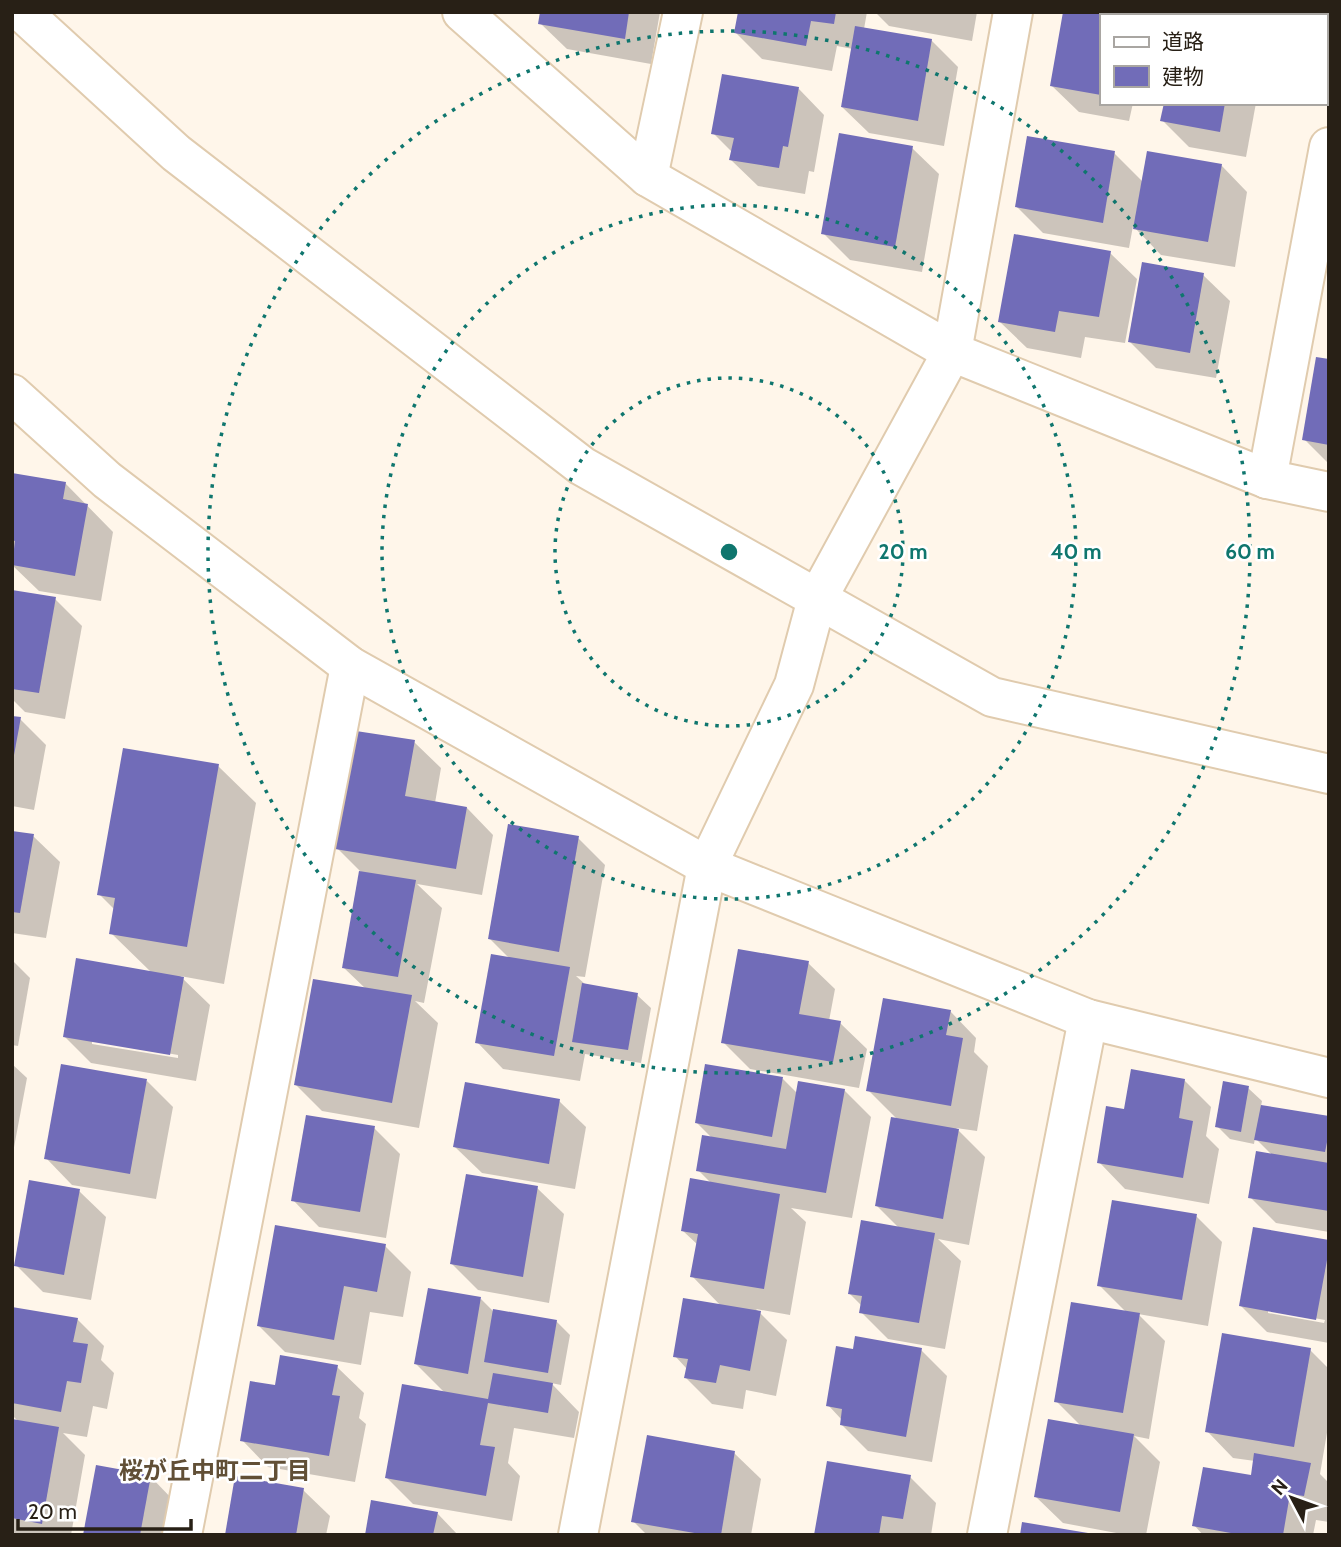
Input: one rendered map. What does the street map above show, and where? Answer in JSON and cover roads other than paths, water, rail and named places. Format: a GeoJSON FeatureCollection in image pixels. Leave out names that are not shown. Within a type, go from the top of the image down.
{"type":"FeatureCollection","features":[{"type":"Feature","properties":{"kind":"street"},"geometry":{"type":"LineString","coordinates":[[22,12],[176,153],[582,466],[992,697],[1329,774]]}},
{"type":"Feature","properties":{"kind":"street"},"geometry":{"type":"LineString","coordinates":[[462,12],[648,177],[952,352],[1267,479],[1329,492]]}},
{"type":"Feature","properties":{"kind":"street"},"geometry":{"type":"LineString","coordinates":[[648,177],[683,12]]}},
{"type":"Feature","properties":{"kind":"street"},"geometry":{"type":"LineString","coordinates":[[578,1535],[707,866],[794,685],[817,599],[952,352],[1013,12]]}},
{"type":"Feature","properties":{"kind":"street"},"geometry":{"type":"LineString","coordinates":[[1267,479],[1329,147]]}},
{"type":"Feature","properties":{"kind":"street"},"geometry":{"type":"LineString","coordinates":[[12,394],[107,480],[349,666],[707,866],[1088,1019],[1329,1078]]}},
{"type":"Feature","properties":{"kind":"street"},"geometry":{"type":"LineString","coordinates":[[182,1535],[349,666]]}},
{"type":"Feature","properties":{"kind":"street"},"geometry":{"type":"LineString","coordinates":[[987,1535],[1088,1019]]}},
{"type":"Feature","properties":{"kind":"district","name":"桜が丘中町二丁目"},"geometry":{"type":"Point","coordinates":[215,1471]}}]}
